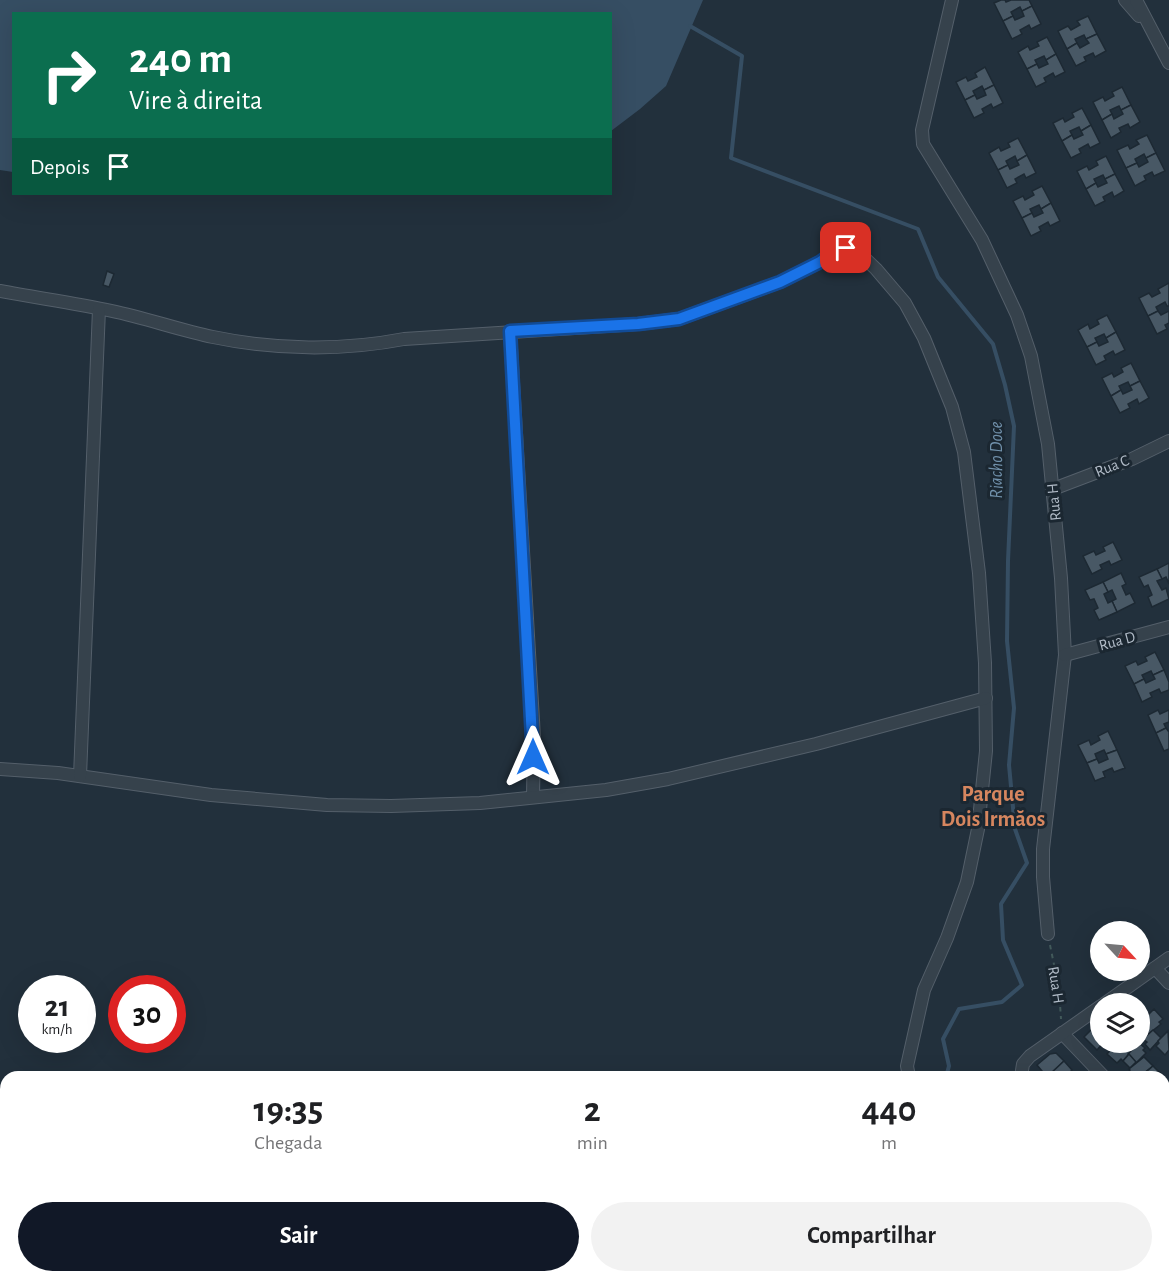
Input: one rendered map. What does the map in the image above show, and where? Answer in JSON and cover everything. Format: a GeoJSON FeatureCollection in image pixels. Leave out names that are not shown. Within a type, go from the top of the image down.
{"type":"FeatureCollection","features":[{"type":"Feature","properties":{"kind":"street","name":"Rua H"},"geometry":{"type":"LineString","coordinates":[[952,0],[922,130],[923,144],[982,240],[1017,315],[1036,378],[1048,444],[1053,489],[1062,578],[1065,655],[1043,849],[1048,934]]}},
{"type":"Feature","properties":{"kind":"street"},"geometry":{"type":"LineString","coordinates":[[1125,0],[1152,31]]}},
{"type":"Feature","properties":{"kind":"street"},"geometry":{"type":"LineString","coordinates":[[1136,0],[1169,63]]}},
{"type":"Feature","properties":{"kind":"street"},"geometry":{"type":"LineString","coordinates":[[0,291],[99,309],[213,337],[260,345],[380,343],[404,339],[638,324],[679,319],[780,282],[820,262],[836,250],[846,248],[856,250],[905,303],[924,338],[952,407],[964,452],[978,562],[985,663],[986,751],[978,829],[967,882],[947,938],[924,990],[907,1066],[908,1071]]}},
{"type":"Feature","properties":{"kind":"street"},"geometry":{"type":"LineString","coordinates":[[80,776],[99,309]]}},
{"type":"Feature","properties":{"kind":"street"},"geometry":{"type":"LineString","coordinates":[[510,331],[534,737],[533,797]]}},
{"type":"Feature","properties":{"kind":"street","name":"Rua C"},"geometry":{"type":"LineString","coordinates":[[1053,489],[1131,459],[1169,441]]}},
{"type":"Feature","properties":{"kind":"street","name":"Rua D"},"geometry":{"type":"LineString","coordinates":[[1065,655],[1169,627]]}},
{"type":"Feature","properties":{"kind":"street"},"geometry":{"type":"LineString","coordinates":[[0,770],[80,776],[210,795],[327,805],[480,803],[606,790],[668,779],[816,744],[986,698]]}},
{"type":"Feature","properties":{"kind":"street"},"geometry":{"type":"LineString","coordinates":[[1119,993],[1169,959]]}},
{"type":"Feature","properties":{"kind":"street"},"geometry":{"type":"LineString","coordinates":[[1155,968],[1169,983]]}},
{"type":"Feature","properties":{"kind":"street"},"geometry":{"type":"LineString","coordinates":[[1022,1071],[1023,1064],[1030,1056],[1090,1013]]}},
{"type":"Feature","properties":{"kind":"street"},"geometry":{"type":"LineString","coordinates":[[1062,1033],[1098,1071]]}},
{"type":"Feature","properties":{"kind":"path","name":"Rua H"},"geometry":{"type":"LineString","coordinates":[[1048,934],[1059,989],[1062,1033]]}},
{"type":"Feature","properties":{"kind":"water"},"geometry":{"type":"Polygon","coordinates":[[[0,0],[703,0],[666,86],[612,130],[612,12],[12,12],[12,172],[0,170],[0,0]]]}},
{"type":"Feature","properties":{"kind":"building"},"geometry":{"type":"Polygon","coordinates":[[[1001,0],[1006,2],[1029,0],[1032,6],[1022,11],[1020,7],[1011,12],[1013,16],[1003,21],[994,3],[1001,0]]]}},
{"type":"Feature","properties":{"kind":"building"},"geometry":{"type":"Polygon","coordinates":[[[1032,6],[1041,24],[1031,29],[1029,25],[1020,30],[1022,34],[1012,39],[1003,21],[1013,16],[1015,20],[1024,16],[1022,11],[1032,6]]]}},
{"type":"Feature","properties":{"kind":"building"},"geometry":{"type":"Polygon","coordinates":[[[1088,16],[1097,34],[1086,39],[1084,35],[1075,39],[1077,43],[1067,49],[1058,31],[1068,26],[1071,30],[1080,25],[1077,21],[1088,16]]]}},
{"type":"Feature","properties":{"kind":"building"},"geometry":{"type":"Polygon","coordinates":[[[1097,34],[1106,51],[1095,57],[1093,53],[1084,57],[1086,61],[1076,66],[1067,49],[1077,43],[1080,48],[1089,43],[1086,39],[1097,34]]]}},
{"type":"Feature","properties":{"kind":"building"},"geometry":{"type":"Polygon","coordinates":[[[1047,37],[1056,54],[1046,60],[1044,56],[1035,60],[1037,64],[1027,69],[1018,52],[1028,46],[1030,50],[1039,46],[1037,42],[1047,37]]]}},
{"type":"Feature","properties":{"kind":"building"},"geometry":{"type":"Polygon","coordinates":[[[1056,54],[1065,72],[1055,77],[1053,73],[1044,78],[1046,82],[1036,87],[1027,69],[1037,64],[1039,68],[1048,64],[1046,60],[1056,54]]]}},
{"type":"Feature","properties":{"kind":"building"},"geometry":{"type":"Polygon","coordinates":[[[985,67],[994,85],[984,90],[982,86],[973,91],[975,95],[965,100],[956,82],[966,77],[968,81],[977,77],[975,73],[985,67]]]}},
{"type":"Feature","properties":{"kind":"building"},"geometry":{"type":"Polygon","coordinates":[[[994,85],[1003,103],[993,108],[991,104],[982,109],[984,113],[974,118],[965,100],[975,95],[977,99],[986,95],[984,90],[994,85]]]}},
{"type":"Feature","properties":{"kind":"building"},"geometry":{"type":"Polygon","coordinates":[[[1122,87],[1131,105],[1121,110],[1119,106],[1110,110],[1112,114],[1102,120],[1093,102],[1103,97],[1105,101],[1114,96],[1112,92],[1122,87]]]}},
{"type":"Feature","properties":{"kind":"building"},"geometry":{"type":"Polygon","coordinates":[[[1131,105],[1140,122],[1130,128],[1128,124],[1119,128],[1121,132],[1111,138],[1102,120],[1112,114],[1114,119],[1123,114],[1121,110],[1131,105]]]}},
{"type":"Feature","properties":{"kind":"building"},"geometry":{"type":"Polygon","coordinates":[[[1082,108],[1091,125],[1081,131],[1079,127],[1070,131],[1072,135],[1062,141],[1053,123],[1063,118],[1065,122],[1074,117],[1072,113],[1082,108]]]}},
{"type":"Feature","properties":{"kind":"building"},"geometry":{"type":"Polygon","coordinates":[[[1091,125],[1100,143],[1090,148],[1088,144],[1079,149],[1081,153],[1071,158],[1062,141],[1072,135],[1074,139],[1083,135],[1081,131],[1091,125]]]}},
{"type":"Feature","properties":{"kind":"building"},"geometry":{"type":"Polygon","coordinates":[[[1147,135],[1156,153],[1146,158],[1144,154],[1135,159],[1137,163],[1126,168],[1117,150],[1128,145],[1130,149],[1139,144],[1136,140],[1147,135]]]}},
{"type":"Feature","properties":{"kind":"building"},"geometry":{"type":"Polygon","coordinates":[[[1018,138],[1027,155],[1017,161],[1015,156],[1006,161],[1008,165],[998,170],[989,153],[999,147],[1001,151],[1010,147],[1008,143],[1018,138]]]}},
{"type":"Feature","properties":{"kind":"building"},"geometry":{"type":"Polygon","coordinates":[[[1156,153],[1165,171],[1154,176],[1152,172],[1144,176],[1146,180],[1135,186],[1126,168],[1137,163],[1139,167],[1148,162],[1146,158],[1156,153]]]}},
{"type":"Feature","properties":{"kind":"building"},"geometry":{"type":"Polygon","coordinates":[[[1027,155],[1036,173],[1026,178],[1024,174],[1015,179],[1017,183],[1007,188],[998,170],[1008,165],[1010,169],[1019,165],[1017,161],[1027,155]]]}},
{"type":"Feature","properties":{"kind":"building"},"geometry":{"type":"Polygon","coordinates":[[[1106,156],[1115,174],[1105,179],[1103,175],[1094,179],[1096,183],[1086,189],[1077,171],[1087,166],[1089,170],[1098,165],[1096,161],[1106,156]]]}},
{"type":"Feature","properties":{"kind":"building"},"geometry":{"type":"Polygon","coordinates":[[[1115,174],[1124,191],[1114,197],[1112,192],[1103,197],[1105,201],[1095,206],[1086,189],[1096,183],[1098,187],[1107,183],[1105,179],[1115,174]]]}},
{"type":"Feature","properties":{"kind":"building"},"geometry":{"type":"Polygon","coordinates":[[[1042,186],[1051,203],[1041,209],[1039,205],[1030,209],[1032,213],[1022,218],[1013,201],[1023,196],[1025,200],[1034,195],[1032,191],[1042,186]]]}},
{"type":"Feature","properties":{"kind":"building"},"geometry":{"type":"Polygon","coordinates":[[[1051,203],[1060,221],[1050,226],[1048,222],[1039,227],[1041,231],[1031,236],[1022,218],[1032,213],[1034,217],[1043,213],[1041,209],[1051,203]]]}},
{"type":"Feature","properties":{"kind":"building"},"geometry":{"type":"Polygon","coordinates":[[[107,271],[114,274],[109,287],[103,285],[107,271]]]}},
{"type":"Feature","properties":{"kind":"building"},"geometry":{"type":"Polygon","coordinates":[[[1169,283],[1169,306],[1165,302],[1156,307],[1158,311],[1148,316],[1139,298],[1149,293],[1152,297],[1160,293],[1158,289],[1169,283]]]}},
{"type":"Feature","properties":{"kind":"building"},"geometry":{"type":"Polygon","coordinates":[[[1158,311],[1161,315],[1169,311],[1169,323],[1165,325],[1167,329],[1157,334],[1148,316],[1158,311]]]}},
{"type":"Feature","properties":{"kind":"building"},"geometry":{"type":"Polygon","coordinates":[[[1107,315],[1116,332],[1106,338],[1104,334],[1095,338],[1097,342],[1087,347],[1078,330],[1088,324],[1090,329],[1099,324],[1097,320],[1107,315]]]}},
{"type":"Feature","properties":{"kind":"building"},"geometry":{"type":"Polygon","coordinates":[[[1116,332],[1125,350],[1115,355],[1113,351],[1104,356],[1106,360],[1096,365],[1087,347],[1097,342],[1099,346],[1108,342],[1106,338],[1116,332]]]}},
{"type":"Feature","properties":{"kind":"building"},"geometry":{"type":"Polygon","coordinates":[[[1131,363],[1140,381],[1130,386],[1128,382],[1119,386],[1121,390],[1111,396],[1102,378],[1112,373],[1114,377],[1123,372],[1121,368],[1131,363]]]}},
{"type":"Feature","properties":{"kind":"building"},"geometry":{"type":"Polygon","coordinates":[[[1140,381],[1149,398],[1139,404],[1137,399],[1128,404],[1130,408],[1120,413],[1111,396],[1121,390],[1123,394],[1132,390],[1130,386],[1140,381]]]}},
{"type":"Feature","properties":{"kind":"building"},"geometry":{"type":"Polygon","coordinates":[[[1113,542],[1122,560],[1111,565],[1109,561],[1100,565],[1102,569],[1092,574],[1083,556],[1094,551],[1096,555],[1105,551],[1103,547],[1113,542]]]}},
{"type":"Feature","properties":{"kind":"building"},"geometry":{"type":"Polygon","coordinates":[[[1169,563],[1169,584],[1166,577],[1162,579],[1157,569],[1169,563]]]}},
{"type":"Feature","properties":{"kind":"building"},"geometry":{"type":"Polygon","coordinates":[[[1157,569],[1162,579],[1157,581],[1162,590],[1166,588],[1169,599],[1152,607],[1148,597],[1152,595],[1148,585],[1144,587],[1139,577],[1157,569]]]}},
{"type":"Feature","properties":{"kind":"building"},"geometry":{"type":"Polygon","coordinates":[[[1121,573],[1126,584],[1122,586],[1126,595],[1130,593],[1135,603],[1117,612],[1112,601],[1116,599],[1112,590],[1108,592],[1103,582],[1121,573]]]}},
{"type":"Feature","properties":{"kind":"building"},"geometry":{"type":"Polygon","coordinates":[[[1103,582],[1108,592],[1104,594],[1108,603],[1112,601],[1117,612],[1099,620],[1094,610],[1098,608],[1094,599],[1090,600],[1085,590],[1103,582]]]}},
{"type":"Feature","properties":{"kind":"building"},"geometry":{"type":"Polygon","coordinates":[[[1155,652],[1164,670],[1153,675],[1151,671],[1142,675],[1144,679],[1134,684],[1125,666],[1136,661],[1138,665],[1147,661],[1145,657],[1155,652]]]}},
{"type":"Feature","properties":{"kind":"building"},"geometry":{"type":"Polygon","coordinates":[[[1164,670],[1169,682],[1169,690],[1161,693],[1159,689],[1150,693],[1152,697],[1142,702],[1134,684],[1144,679],[1146,683],[1155,679],[1153,675],[1164,670]]]}},
{"type":"Feature","properties":{"kind":"building"},"geometry":{"type":"Polygon","coordinates":[[[1158,710],[1160,714],[1169,710],[1169,722],[1164,724],[1166,728],[1156,733],[1148,715],[1158,710]]]}},
{"type":"Feature","properties":{"kind":"building"},"geometry":{"type":"Polygon","coordinates":[[[1166,728],[1169,732],[1169,749],[1164,751],[1156,733],[1166,728]]]}},
{"type":"Feature","properties":{"kind":"building"},"geometry":{"type":"Polygon","coordinates":[[[1108,731],[1117,750],[1106,754],[1104,750],[1095,754],[1097,759],[1087,763],[1078,745],[1089,740],[1091,745],[1100,740],[1098,736],[1108,731]]]}},
{"type":"Feature","properties":{"kind":"building"},"geometry":{"type":"Polygon","coordinates":[[[1117,750],[1125,768],[1114,772],[1112,768],[1103,772],[1105,777],[1095,781],[1087,763],[1097,759],[1099,763],[1108,759],[1106,754],[1117,750]]]}},
{"type":"Feature","properties":{"kind":"building"},"geometry":{"type":"Polygon","coordinates":[[[1154,1009],[1163,1019],[1159,1022],[1161,1024],[1150,1033],[1150,1013],[1154,1009]]]}},
{"type":"Feature","properties":{"kind":"building"},"geometry":{"type":"Polygon","coordinates":[[[1153,1030],[1161,1038],[1150,1050],[1150,1033],[1153,1030]]]}},
{"type":"Feature","properties":{"kind":"building"},"geometry":{"type":"Polygon","coordinates":[[[1090,1031],[1090,1043],[1084,1037],[1090,1031]]]}},
{"type":"Feature","properties":{"kind":"building"},"geometry":{"type":"Polygon","coordinates":[[[1168,1031],[1169,1050],[1165,1055],[1156,1046],[1168,1031]]]}},
{"type":"Feature","properties":{"kind":"building"},"geometry":{"type":"Polygon","coordinates":[[[1056,1053],[1064,1061],[1053,1071],[1042,1071],[1037,1065],[1050,1054],[1056,1053]]]}},
{"type":"Feature","properties":{"kind":"building"},"geometry":{"type":"Polygon","coordinates":[[[1129,1053],[1146,1053],[1136,1063],[1129,1053]]]}},
{"type":"Feature","properties":{"kind":"building"},"geometry":{"type":"Polygon","coordinates":[[[1130,1053],[1123,1061],[1121,1059],[1117,1063],[1107,1054],[1130,1053]]]}},
{"type":"Feature","properties":{"kind":"building"},"geometry":{"type":"Polygon","coordinates":[[[1129,1054],[1136,1062],[1130,1068],[1123,1061],[1129,1054]]]}},
{"type":"Feature","properties":{"kind":"building"},"geometry":{"type":"Polygon","coordinates":[[[1144,1057],[1153,1066],[1146,1071],[1129,1071],[1144,1057]]]}},
{"type":"Feature","properties":{"kind":"building"},"geometry":{"type":"Polygon","coordinates":[[[1064,1061],[1072,1070],[1071,1071],[1053,1071],[1064,1061]]]}},
{"type":"Feature","properties":{"kind":"building"},"geometry":{"type":"Polygon","coordinates":[[[1153,1066],[1158,1071],[1147,1071],[1153,1066]]]}},
{"type":"Feature","properties":{"kind":"waterway","name":"Riacho Doce"},"geometry":{"type":"LineString","coordinates":[[690,26],[742,56],[731,158],[918,229],[938,277],[993,344],[1005,385],[1014,426],[1007,641],[1014,708],[1009,765],[1015,829],[1027,863],[1001,904],[1003,940],[1022,985],[1002,1002],[959,1009],[943,1039],[949,1066],[948,1071]]}},
{"type":"Feature","properties":{"kind":"district","name":"Parque Dois Irmăos"},"geometry":{"type":"Point","coordinates":[993,806]}},
{"type":"Feature","properties":{"kind":"route"},"geometry":{"type":"LineString","coordinates":[[533,757],[534,737],[510,331],[638,324],[679,319],[780,282],[820,262],[836,250],[846,248]]}}]}
